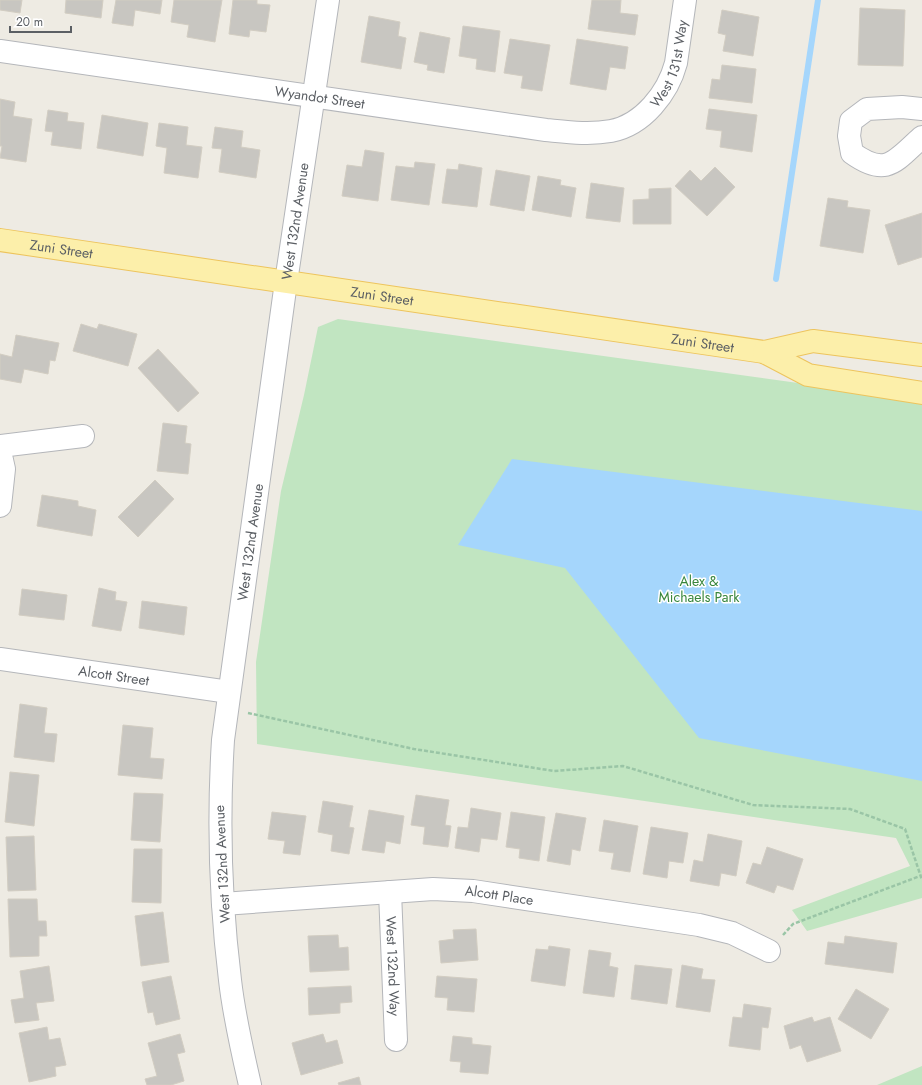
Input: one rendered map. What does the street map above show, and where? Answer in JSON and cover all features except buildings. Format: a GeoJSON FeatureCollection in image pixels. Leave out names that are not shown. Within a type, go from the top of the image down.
{"type":"FeatureCollection","features":[{"type":"Feature","properties":{"kind":"main road","name":"Zuni Street"},"geometry":{"type":"LineString","coordinates":[[0,240],[764,352],[808,375],[922,393]]}},
{"type":"Feature","properties":{"kind":"main road","name":"Zuni Street"},"geometry":{"type":"LineString","coordinates":[[764,352],[813,341],[922,355]]}},
{"type":"Feature","properties":{"kind":"street","name":"West 132nd Avenue"},"geometry":{"type":"LineString","coordinates":[[250,1085],[230,981],[223,904],[220,864],[219,805],[223,740],[286,282],[328,0]]}},
{"type":"Feature","properties":{"kind":"street","name":"West 131st Way"},"geometry":{"type":"LineString","coordinates":[[637,118],[661,96],[673,72],[685,0]]}},
{"type":"Feature","properties":{"kind":"street","name":"Wyandot Street"},"geometry":{"type":"LineString","coordinates":[[0,51],[546,130],[577,133],[612,131],[625,126],[637,118]]}},
{"type":"Feature","properties":{"kind":"street"},"geometry":{"type":"LineString","coordinates":[[922,109],[902,107],[867,110],[851,121],[849,136],[852,153],[865,162],[879,166],[894,162],[922,137]]}},
{"type":"Feature","properties":{"kind":"street"},"geometry":{"type":"LineString","coordinates":[[0,446],[83,436]]}},
{"type":"Feature","properties":{"kind":"street"},"geometry":{"type":"LineString","coordinates":[[0,451],[4,469],[0,506]]}},
{"type":"Feature","properties":{"kind":"street","name":"Alcott Street"},"geometry":{"type":"LineString","coordinates":[[0,659],[228,700]]}},
{"type":"Feature","properties":{"kind":"street","name":"Alcott Place"},"geometry":{"type":"LineString","coordinates":[[223,904],[433,889],[473,891],[660,919],[732,933],[769,951]]}},
{"type":"Feature","properties":{"kind":"street","name":"West 132nd Way"},"geometry":{"type":"LineString","coordinates":[[390,892],[396,1040]]}},
{"type":"Feature","properties":{"kind":"path"},"geometry":{"type":"LineString","coordinates":[[228,700],[414,749],[554,771],[623,766],[753,805],[850,809],[906,829],[922,880]]}},
{"type":"Feature","properties":{"kind":"path"},"geometry":{"type":"LineString","coordinates":[[769,951],[793,924],[920,876]]}},
{"type":"Feature","properties":{"kind":"green space","name":"Alex & Michaels Park"},"geometry":{"type":"Polygon","coordinates":[[[338,319],[827,387],[922,403],[922,898],[807,931],[792,910],[910,866],[896,838],[257,744],[256,662],[281,491],[304,395],[318,327],[338,319]]]}},
{"type":"Feature","properties":{"kind":"green space"},"geometry":{"type":"Polygon","coordinates":[[[922,1066],[922,1085],[877,1085],[922,1066]]]}},
{"type":"Feature","properties":{"kind":"water"},"geometry":{"type":"Polygon","coordinates":[[[512,459],[922,511],[922,781],[699,738],[565,568],[458,545],[512,459]]]}},
{"type":"Feature","properties":{"kind":"waterway"},"geometry":{"type":"LineString","coordinates":[[776,279],[818,0]]}}]}
